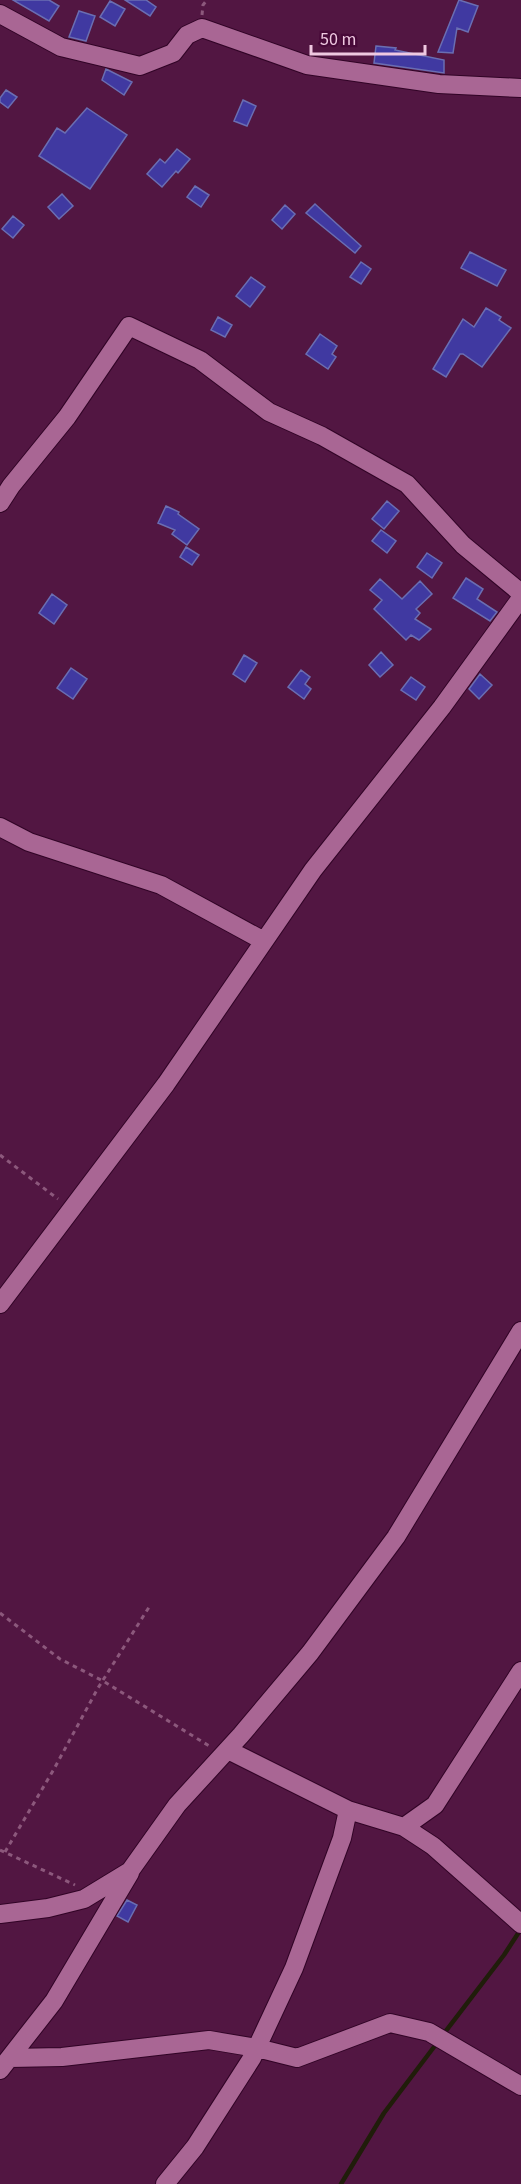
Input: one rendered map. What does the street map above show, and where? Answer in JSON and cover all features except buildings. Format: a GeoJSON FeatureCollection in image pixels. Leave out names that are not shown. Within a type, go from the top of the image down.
{"type":"FeatureCollection","features":[{"type":"Feature","properties":{"kind":"street"},"geometry":{"type":"LineString","coordinates":[[0,14],[61,47],[140,66],[173,53],[187,35],[202,28],[307,65],[439,84],[521,88]]}},
{"type":"Feature","properties":{"kind":"street"},"geometry":{"type":"LineString","coordinates":[[0,503],[67,417],[129,326],[200,360],[269,412],[322,436],[407,484],[463,545],[521,593]]}},
{"type":"Feature","properties":{"kind":"street"},"geometry":{"type":"LineString","coordinates":[[0,1304],[166,1084],[313,870],[442,707],[521,598]]}},
{"type":"Feature","properties":{"kind":"street"},"geometry":{"type":"LineString","coordinates":[[0,827],[29,842],[162,885],[264,941]]}},
{"type":"Feature","properties":{"kind":"street"},"geometry":{"type":"LineString","coordinates":[[5,2064],[54,2001],[130,1871],[177,1805],[310,1653],[396,1537],[521,1331]]}},
{"type":"Feature","properties":{"kind":"street"},"geometry":{"type":"LineString","coordinates":[[404,1827],[435,1805],[521,1671]]}},
{"type":"Feature","properties":{"kind":"street"},"geometry":{"type":"LineString","coordinates":[[225,1752],[348,1809],[404,1827],[432,1846],[521,1924]]}},
{"type":"Feature","properties":{"kind":"street"},"geometry":{"type":"LineString","coordinates":[[165,2184],[195,2147],[257,2048],[294,1968],[342,1838],[348,1809]]}},
{"type":"Feature","properties":{"kind":"street"},"geometry":{"type":"LineString","coordinates":[[0,1914],[48,1908],[84,1899],[130,1871]]}},
{"type":"Feature","properties":{"kind":"street"},"geometry":{"type":"LineString","coordinates":[[5,2064],[208,2040],[257,2048],[297,2058],[390,2023],[429,2032],[521,2086]]}},
{"type":"Feature","properties":{"kind":"path"},"geometry":{"type":"LineString","coordinates":[[0,1155],[72,1209]]}},
{"type":"Feature","properties":{"kind":"path"},"geometry":{"type":"LineString","coordinates":[[5,1852],[103,1681],[151,1604]]}},
{"type":"Feature","properties":{"kind":"path"},"geometry":{"type":"LineString","coordinates":[[0,1613],[60,1659],[103,1681],[225,1752]]}},
{"type":"Feature","properties":{"kind":"path"},"geometry":{"type":"LineString","coordinates":[[0,1850],[93,1894]]}},
{"type":"Feature","properties":{"kind":"waterway"},"geometry":{"type":"LineString","coordinates":[[442,2036],[519,1932]]}},
{"type":"Feature","properties":{"kind":"waterway"},"geometry":{"type":"LineString","coordinates":[[341,2184],[384,2113],[437,2043]]}}]}
